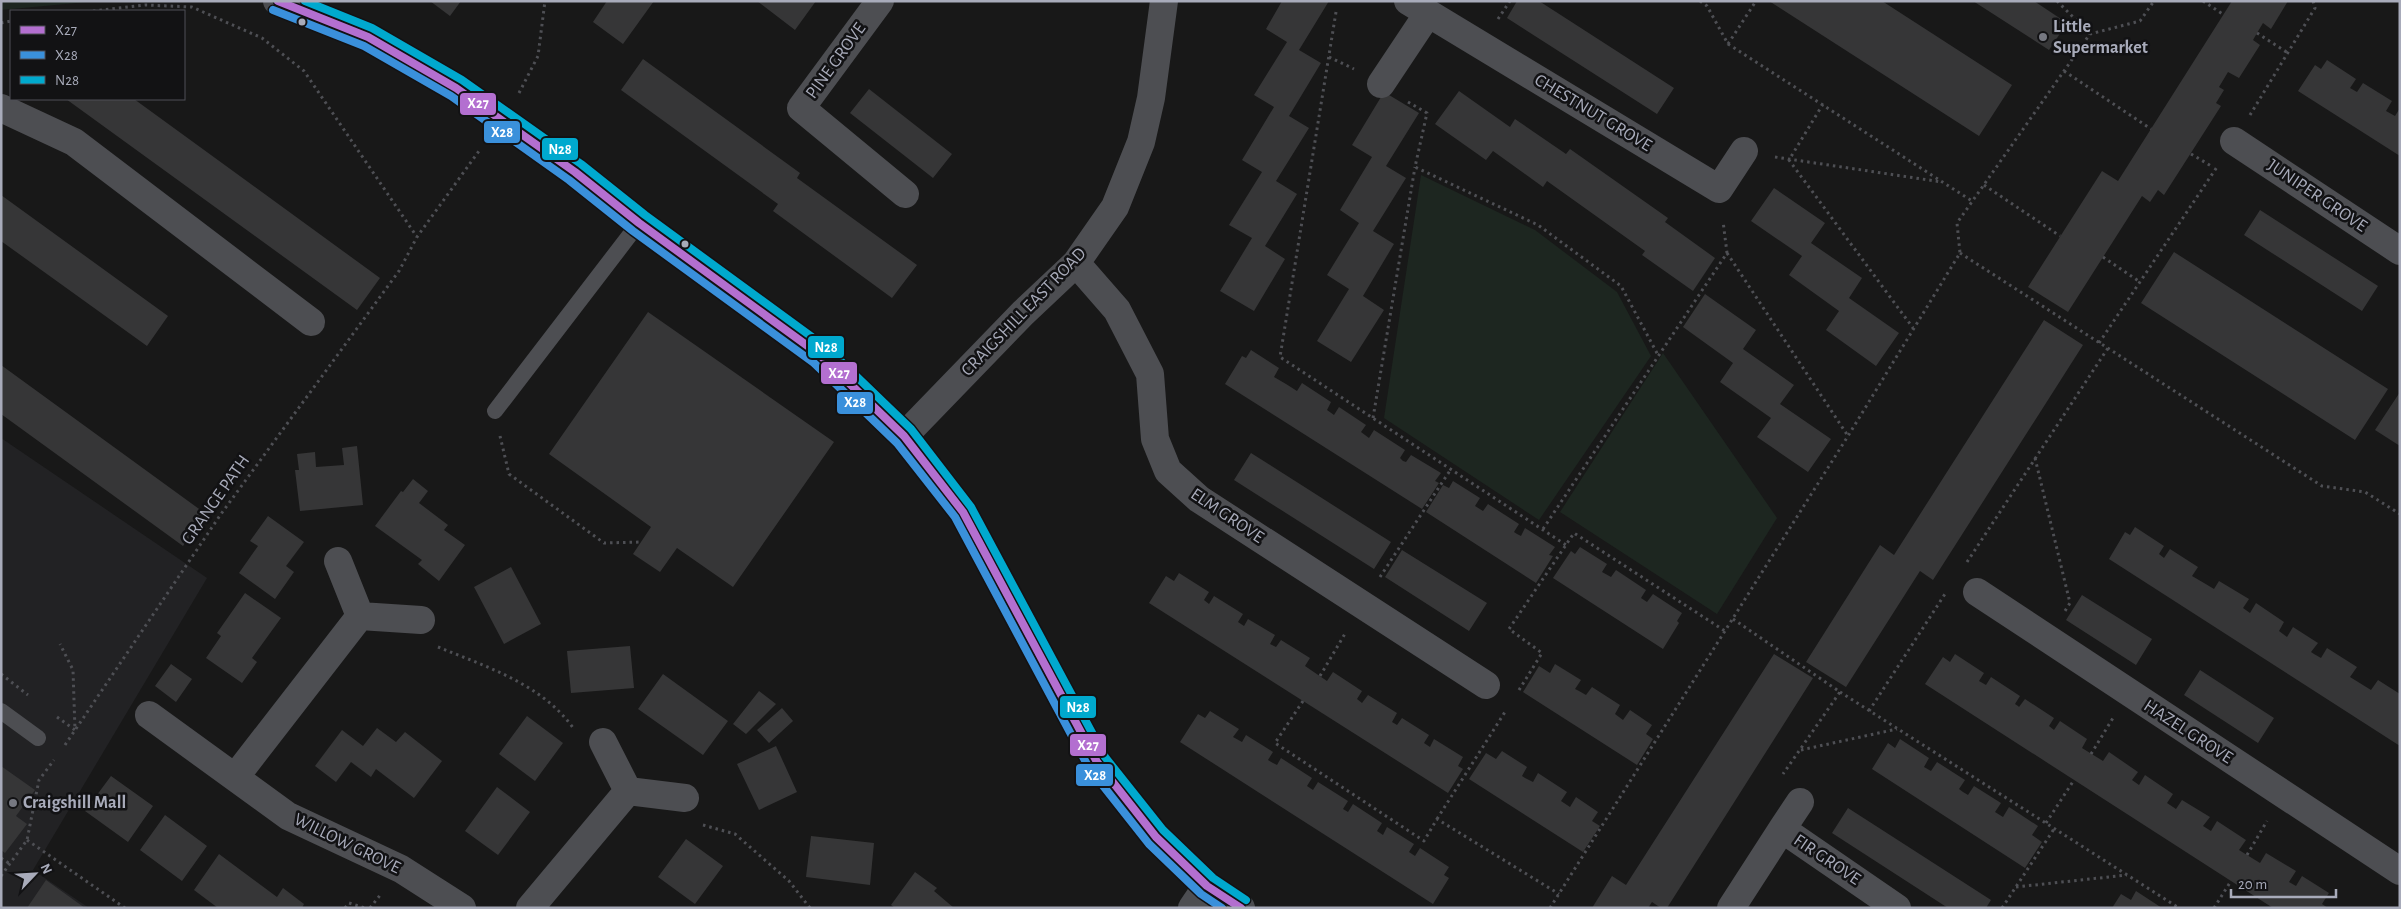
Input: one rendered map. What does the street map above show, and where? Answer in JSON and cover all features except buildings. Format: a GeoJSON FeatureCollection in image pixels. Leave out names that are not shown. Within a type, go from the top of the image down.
{"type":"FeatureCollection","features":[{"type":"Feature","properties":{"kind":"street"},"geometry":{"type":"LineString","coordinates":[[277,1],[368,37],[456,88],[575,172],[639,222],[820,355],[904,436],[962,512],[1097,762],[1200,897],[1241,908]]}},
{"type":"Feature","properties":{"kind":"street","name":"PINE GROVE"},"geometry":{"type":"LineString","coordinates":[[880,1],[802,108],[906,194]]}},
{"type":"Feature","properties":{"kind":"street","name":"CRAIGSHILL EAST ROAD"},"geometry":{"type":"LineString","coordinates":[[904,436],[1023,313],[1076,262],[1115,207],[1141,142],[1151,98],[1164,1]]}},
{"type":"Feature","properties":{"kind":"street","name":"CHESTNUT GROVE"},"geometry":{"type":"LineString","coordinates":[[1381,84],[1418,8],[1719,189]]}},
{"type":"Feature","properties":{"kind":"street"},"geometry":{"type":"LineString","coordinates":[[1,108],[74,142],[311,322]]}},
{"type":"Feature","properties":{"kind":"street","name":"JUNIPER GROVE"},"geometry":{"type":"LineString","coordinates":[[2234,141],[2400,251]]}},
{"type":"Feature","properties":{"kind":"street"},"geometry":{"type":"LineString","coordinates":[[1719,189],[1744,151]]}},
{"type":"Feature","properties":{"kind":"street","name":"ELM GROVE"},"geometry":{"type":"LineString","coordinates":[[1076,262],[1117,310],[1150,374],[1155,439],[1168,472],[1199,499],[1486,685]]}},
{"type":"Feature","properties":{"kind":"street"},"geometry":{"type":"LineString","coordinates":[[338,561],[360,616]]}},
{"type":"Feature","properties":{"kind":"street","name":"HAZEL GROVE"},"geometry":{"type":"LineString","coordinates":[[1977,592],[2400,871]]}},
{"type":"Feature","properties":{"kind":"street"},"geometry":{"type":"LineString","coordinates":[[360,616],[421,620]]}},
{"type":"Feature","properties":{"kind":"street"},"geometry":{"type":"LineString","coordinates":[[236,776],[360,616]]}},
{"type":"Feature","properties":{"kind":"street","name":"WILLOW GROVE"},"geometry":{"type":"LineString","coordinates":[[150,715],[236,776],[288,816],[401,869],[462,908]]}},
{"type":"Feature","properties":{"kind":"street"},"geometry":{"type":"LineString","coordinates":[[603,742],[628,791]]}},
{"type":"Feature","properties":{"kind":"street"},"geometry":{"type":"LineString","coordinates":[[628,791],[685,798]]}},
{"type":"Feature","properties":{"kind":"street"},"geometry":{"type":"LineString","coordinates":[[530,908],[628,791]]}},
{"type":"Feature","properties":{"kind":"street","name":"FIR GROVE"},"geometry":{"type":"LineString","coordinates":[[1731,908],[1800,802]]}},
{"type":"Feature","properties":{"kind":"street","name":"FIR GROVE"},"geometry":{"type":"LineString","coordinates":[[1782,829],[1896,908]]}},
{"type":"Feature","properties":{"kind":"lane"},"geometry":{"type":"LineString","coordinates":[[495,411],[639,222]]}},
{"type":"Feature","properties":{"kind":"lane"},"geometry":{"type":"LineString","coordinates":[[1,711],[38,738]]}},
{"type":"Feature","properties":{"kind":"path"},"geometry":{"type":"LineString","coordinates":[[518,96],[538,56],[545,1]]}},
{"type":"Feature","properties":{"kind":"path"},"geometry":{"type":"LineString","coordinates":[[1700,1],[1707,6],[1728,44],[1972,200]]}},
{"type":"Feature","properties":{"kind":"path"},"geometry":{"type":"LineString","coordinates":[[1728,44],[1756,1]]}},
{"type":"Feature","properties":{"kind":"path"},"geometry":{"type":"LineString","coordinates":[[2057,1],[2090,34]]}},
{"type":"Feature","properties":{"kind":"path"},"geometry":{"type":"LineString","coordinates":[[1550,908],[1848,436],[1960,253],[1957,223],[1972,200],[2090,34],[2140,21],[2154,1]]}},
{"type":"Feature","properties":{"kind":"path"},"geometry":{"type":"LineString","coordinates":[[2203,1],[2224,15]]}},
{"type":"Feature","properties":{"kind":"path"},"geometry":{"type":"LineString","coordinates":[[2100,343],[2234,141],[2315,8],[2312,1]]}},
{"type":"Feature","properties":{"kind":"path"},"geometry":{"type":"LineString","coordinates":[[102,10],[145,5],[192,7],[262,38],[304,71],[417,237]]}},
{"type":"Feature","properties":{"kind":"path"},"geometry":{"type":"LineString","coordinates":[[1336,12],[1280,357],[1566,546],[1574,534],[1725,630]]}},
{"type":"Feature","properties":{"kind":"path"},"geometry":{"type":"LineString","coordinates":[[2257,33],[2288,53]]}},
{"type":"Feature","properties":{"kind":"path"},"geometry":{"type":"LineString","coordinates":[[1329,57],[1346,64]]}},
{"type":"Feature","properties":{"kind":"path"},"geometry":{"type":"LineString","coordinates":[[2064,71],[2151,129]]}},
{"type":"Feature","properties":{"kind":"path"},"geometry":{"type":"LineString","coordinates":[[1373,418],[1415,167],[1427,113],[1381,84]]}},
{"type":"Feature","properties":{"kind":"path"},"geometry":{"type":"LineString","coordinates":[[1789,160],[1823,104]]}},
{"type":"Feature","properties":{"kind":"path","name":"GRANGE PATH"},"geometry":{"type":"LineString","coordinates":[[60,752],[221,514],[399,271],[417,237],[480,151]]}},
{"type":"Feature","properties":{"kind":"path"},"geometry":{"type":"LineString","coordinates":[[1744,151],[1789,160],[1945,183]]}},
{"type":"Feature","properties":{"kind":"path"},"geometry":{"type":"LineString","coordinates":[[2191,154],[2215,169]]}},
{"type":"Feature","properties":{"kind":"path"},"geometry":{"type":"LineString","coordinates":[[1789,160],[1913,329]]}},
{"type":"Feature","properties":{"kind":"path"},"geometry":{"type":"LineString","coordinates":[[1415,167],[1538,225],[1621,286],[1658,355]]}},
{"type":"Feature","properties":{"kind":"path"},"geometry":{"type":"LineString","coordinates":[[1984,185],[2060,236]]}},
{"type":"Feature","properties":{"kind":"path"},"geometry":{"type":"LineString","coordinates":[[1719,189],[1727,253],[1848,436]]}},
{"type":"Feature","properties":{"kind":"path"},"geometry":{"type":"LineString","coordinates":[[1542,529],[1727,253]]}},
{"type":"Feature","properties":{"kind":"path"},"geometry":{"type":"LineString","coordinates":[[1960,253],[2322,486],[2365,492],[2400,514]]}},
{"type":"Feature","properties":{"kind":"path"},"geometry":{"type":"LineString","coordinates":[[2103,257],[2140,282]]}},
{"type":"Feature","properties":{"kind":"path"},"geometry":{"type":"LineString","coordinates":[[1964,565],[2108,348]]}},
{"type":"Feature","properties":{"kind":"path"},"geometry":{"type":"LineString","coordinates":[[495,411],[509,474],[604,543],[641,542]]}},
{"type":"Feature","properties":{"kind":"path"},"geometry":{"type":"LineString","coordinates":[[2035,458],[2070,602],[2047,638]]}},
{"type":"Feature","properties":{"kind":"path"},"geometry":{"type":"LineString","coordinates":[[1320,676],[1362,604],[1451,469]]}},
{"type":"Feature","properties":{"kind":"path"},"geometry":{"type":"LineString","coordinates":[[1869,711],[1948,590]]}},
{"type":"Feature","properties":{"kind":"path"},"geometry":{"type":"LineString","coordinates":[[1733,618],[1869,711],[2179,908]]}},
{"type":"Feature","properties":{"kind":"path"},"geometry":{"type":"LineString","coordinates":[[421,620],[433,645],[515,678],[562,712],[586,746],[603,742]]}},
{"type":"Feature","properties":{"kind":"path"},"geometry":{"type":"LineString","coordinates":[[60,644],[73,670],[75,730]]}},
{"type":"Feature","properties":{"kind":"path"},"geometry":{"type":"LineString","coordinates":[[1,674],[31,697]]}},
{"type":"Feature","properties":{"kind":"path"},"geometry":{"type":"LineString","coordinates":[[1780,778],[1840,692]]}},
{"type":"Feature","properties":{"kind":"path"},"geometry":{"type":"LineString","coordinates":[[2091,754],[2130,693]]}},
{"type":"Feature","properties":{"kind":"path"},"geometry":{"type":"LineString","coordinates":[[1303,701],[1275,743],[1424,841],[1437,819],[1559,894]]}},
{"type":"Feature","properties":{"kind":"path"},"geometry":{"type":"LineString","coordinates":[[53,714],[75,730]]}},
{"type":"Feature","properties":{"kind":"path"},"geometry":{"type":"LineString","coordinates":[[1800,750],[1898,729]]}},
{"type":"Feature","properties":{"kind":"path"},"geometry":{"type":"LineString","coordinates":[[1,876],[27,840],[40,780],[55,759]]}},
{"type":"Feature","properties":{"kind":"path"},"geometry":{"type":"LineString","coordinates":[[2046,823],[2074,780]]}},
{"type":"Feature","properties":{"kind":"path"},"geometry":{"type":"LineString","coordinates":[[2247,855],[2284,795]]}},
{"type":"Feature","properties":{"kind":"path"},"geometry":{"type":"LineString","coordinates":[[685,798],[688,821],[735,834],[789,881],[810,908]]}},
{"type":"Feature","properties":{"kind":"path"},"geometry":{"type":"LineString","coordinates":[[2002,908],[2054,828]]}},
{"type":"Feature","properties":{"kind":"path"},"geometry":{"type":"LineString","coordinates":[[27,840],[125,908]]}},
{"type":"Feature","properties":{"kind":"path"},"geometry":{"type":"LineString","coordinates":[[1,858],[10,864]]}},
{"type":"Feature","properties":{"kind":"path"},"geometry":{"type":"LineString","coordinates":[[2016,887],[2127,875]]}},
{"type":"Feature","properties":{"kind":"path"},"geometry":{"type":"LineString","coordinates":[[2214,908],[2230,881]]}},
{"type":"Feature","properties":{"kind":"path"},"geometry":{"type":"LineString","coordinates":[[345,908],[348,903],[365,908]]}},
{"type":"Feature","properties":{"kind":"shaded area"},"geometry":{"type":"Polygon","coordinates":[[[1,1],[98,1],[1,10],[1,1]]]}},
{"type":"Feature","properties":{"kind":"shaded area"},"geometry":{"type":"Polygon","coordinates":[[[1421,175],[1535,230],[1617,292],[1651,356],[1539,520],[1384,418],[1421,175]]]}},
{"type":"Feature","properties":{"kind":"shaded area"},"geometry":{"type":"Polygon","coordinates":[[[1663,353],[1777,518],[1717,614],[1560,512],[1663,353]]]}},
{"type":"Feature","properties":{"kind":"shaded area"},"geometry":{"type":"Polygon","coordinates":[[[1,438],[207,578],[33,870],[89,908],[1,908],[1,438]]]}},
{"type":"Feature","properties":{"kind":"transit line","name":"X27"},"geometry":{"type":"LineString","coordinates":[[278,1],[368,37],[456,88],[575,172],[639,223],[820,355],[904,436],[963,512],[1097,762],[1156,837],[1207,886],[1241,908]]}},
{"type":"Feature","properties":{"kind":"transit line","name":"N28"},"geometry":{"type":"LineString","coordinates":[[305,1],[372,28],[462,80],[581,164],[645,215],[827,348],[911,429],[971,507],[1105,757],[1163,830],[1213,878],[1246,900]]}},
{"type":"Feature","properties":{"kind":"transit line","name":"X28"},"geometry":{"type":"LineString","coordinates":[[273,10],[364,46],[451,96],[569,180],[633,231],[814,363],[897,443],[955,517],[1089,768],[1149,844],[1201,894],[1222,908]]}},
{"type":"Feature","properties":{"kind":"place","name":"Little Supermarket"},"geometry":{"type":"Point","coordinates":[2043,37]}},
{"type":"Feature","properties":{"kind":"place","name":"Craigshill Mall"},"geometry":{"type":"Point","coordinates":[13,803]}}]}
